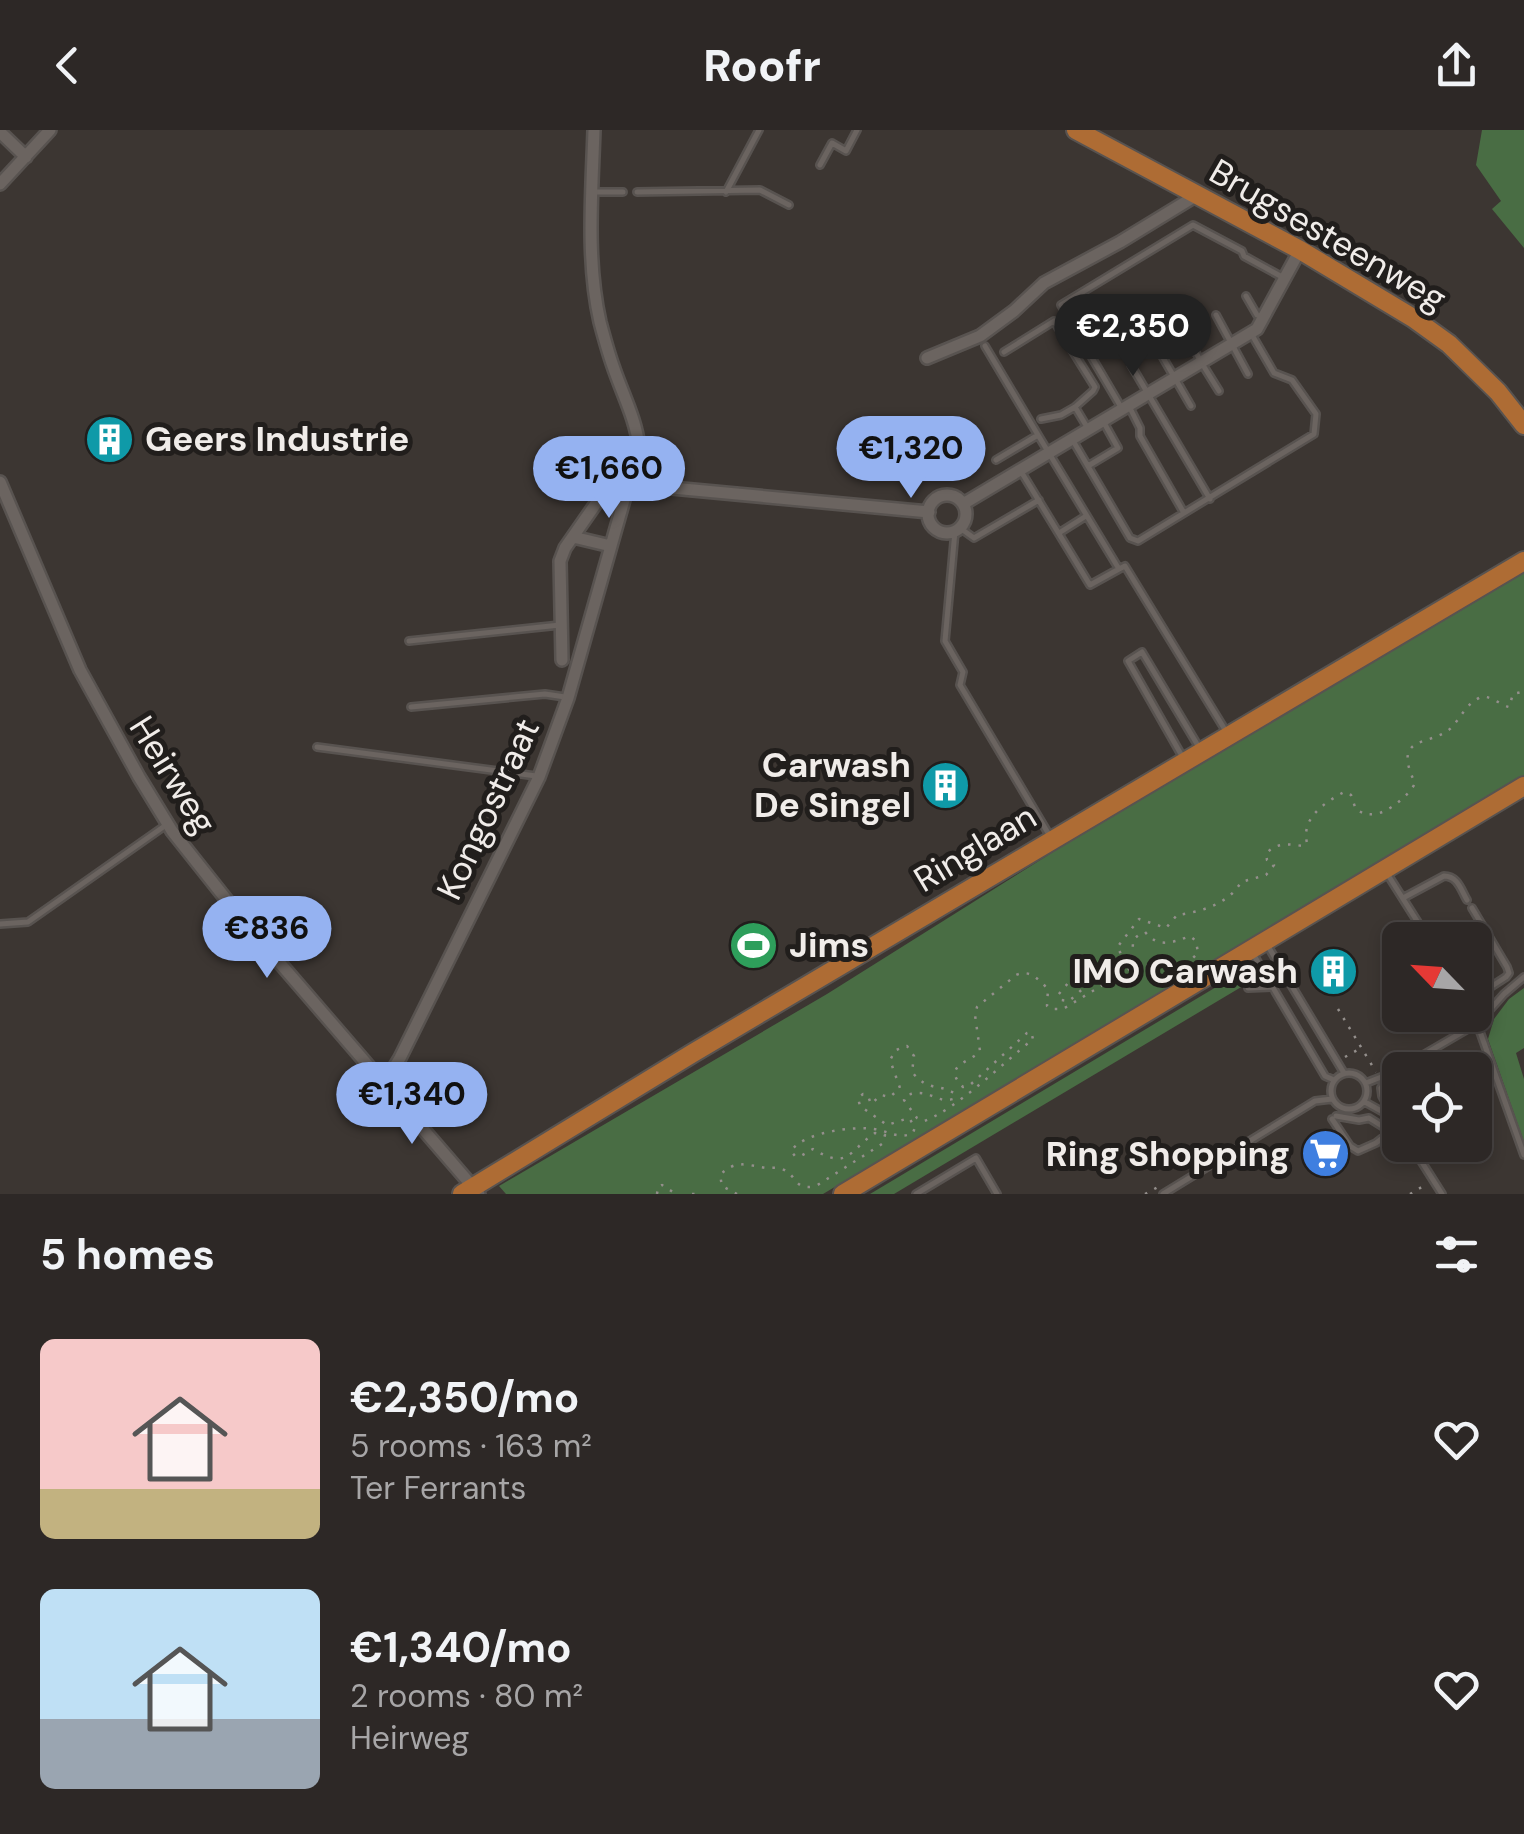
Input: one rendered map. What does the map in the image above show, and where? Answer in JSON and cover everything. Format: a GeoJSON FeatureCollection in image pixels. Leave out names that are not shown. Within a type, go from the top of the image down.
{"type":"FeatureCollection","features":[{"type":"Feature","properties":{"kind":"main road","name":"Brugsesteenweg"},"geometry":{"type":"LineString","coordinates":[[1076,130],[1376,294],[1449,344],[1498,392],[1524,425]]}},
{"type":"Feature","properties":{"kind":"main road","name":"Ringlaan"},"geometry":{"type":"LineString","coordinates":[[472,1192],[693,1053],[1524,561]]}},
{"type":"Feature","properties":{"kind":"main road"},"geometry":{"type":"LineString","coordinates":[[843,1194],[1524,786]]}},
{"type":"Feature","properties":{"kind":"street"},"geometry":{"type":"LineString","coordinates":[[0,184],[50,130]]}},
{"type":"Feature","properties":{"kind":"street","name":"Kongostraat"},"geometry":{"type":"LineString","coordinates":[[382,1081],[400,1058],[539,776],[568,698],[639,447],[637,430],[599,318],[594,280],[594,130]]}},
{"type":"Feature","properties":{"kind":"street"},"geometry":{"type":"LineString","coordinates":[[0,132],[26,156]]}},
{"type":"Feature","properties":{"kind":"street"},"geometry":{"type":"LineString","coordinates":[[927,358],[980,336],[1014,312],[1044,283],[1197,195]]}},
{"type":"Feature","properties":{"kind":"street"},"geometry":{"type":"LineString","coordinates":[[964,504],[1257,328],[1300,250]]}},
{"type":"Feature","properties":{"kind":"street","name":"Heirweg"},"geometry":{"type":"LineString","coordinates":[[0,482],[80,670],[168,824],[241,918],[472,1192]]}},
{"type":"Feature","properties":{"kind":"street"},"geometry":{"type":"LineString","coordinates":[[562,660],[560,561],[611,482]]}},
{"type":"Feature","properties":{"kind":"street"},"geometry":{"type":"LineString","coordinates":[[629,484],[929,512]]}},
{"type":"Feature","properties":{"kind":"street"},"geometry":{"type":"LineString","coordinates":[[943,496],[964,504],[966,514],[958,530],[942,532],[929,518],[932,503],[943,496]]}},
{"type":"Feature","properties":{"kind":"street"},"geometry":{"type":"LineString","coordinates":[[573,536],[611,546]]}},
{"type":"Feature","properties":{"kind":"lane"},"geometry":{"type":"LineString","coordinates":[[726,192],[759,130]]}},
{"type":"Feature","properties":{"kind":"lane"},"geometry":{"type":"LineString","coordinates":[[820,165],[832,143],[846,151],[857,130]]}},
{"type":"Feature","properties":{"kind":"lane"},"geometry":{"type":"LineString","coordinates":[[637,192],[760,190],[789,205]]}},
{"type":"Feature","properties":{"kind":"lane"},"geometry":{"type":"LineString","coordinates":[[592,192],[623,192]]}},
{"type":"Feature","properties":{"kind":"lane"},"geometry":{"type":"LineString","coordinates":[[1184,514],[1140,436],[1140,428],[1061,305],[1194,225],[1284,278]]}},
{"type":"Feature","properties":{"kind":"lane"},"geometry":{"type":"LineString","coordinates":[[1246,296],[1257,315],[1263,317]]}},
{"type":"Feature","properties":{"kind":"lane"},"geometry":{"type":"LineString","coordinates":[[1216,315],[1248,374]]}},
{"type":"Feature","properties":{"kind":"lane"},"geometry":{"type":"LineString","coordinates":[[1004,352],[1054,322],[1094,387],[1075,407],[1041,419]]}},
{"type":"Feature","properties":{"kind":"lane"},"geometry":{"type":"LineString","coordinates":[[1072,439],[1130,538],[1138,541],[1210,499],[1314,434],[1316,414],[1292,380],[1274,373],[1250,332]]}},
{"type":"Feature","properties":{"kind":"lane"},"geometry":{"type":"LineString","coordinates":[[1186,334],[1219,391]]}},
{"type":"Feature","properties":{"kind":"lane"},"geometry":{"type":"LineString","coordinates":[[985,346],[1118,569]]}},
{"type":"Feature","properties":{"kind":"lane"},"geometry":{"type":"LineString","coordinates":[[1158,349],[1191,406]]}},
{"type":"Feature","properties":{"kind":"lane"},"geometry":{"type":"LineString","coordinates":[[1130,364],[1210,499]]}},
{"type":"Feature","properties":{"kind":"lane"},"geometry":{"type":"LineString","coordinates":[[1075,407],[1089,430]]}},
{"type":"Feature","properties":{"kind":"lane"},"geometry":{"type":"LineString","coordinates":[[1088,466],[1118,448],[1103,421]]}},
{"type":"Feature","properties":{"kind":"lane"},"geometry":{"type":"LineString","coordinates":[[996,460],[1038,434]]}},
{"type":"Feature","properties":{"kind":"lane"},"geometry":{"type":"LineString","coordinates":[[1020,470],[1090,585],[1125,566],[1228,736]]}},
{"type":"Feature","properties":{"kind":"lane"},"geometry":{"type":"LineString","coordinates":[[1038,500],[974,538],[958,530],[945,641],[963,672],[960,685],[1053,840]]}},
{"type":"Feature","properties":{"kind":"lane"},"geometry":{"type":"LineString","coordinates":[[1059,534],[1086,516]]}},
{"type":"Feature","properties":{"kind":"lane"},"geometry":{"type":"LineString","coordinates":[[408,641],[561,625]]}},
{"type":"Feature","properties":{"kind":"lane"},"geometry":{"type":"LineString","coordinates":[[1142,652],[1194,757],[1128,661],[1142,652]]}},
{"type":"Feature","properties":{"kind":"lane"},"geometry":{"type":"LineString","coordinates":[[411,707],[544,694],[568,698]]}},
{"type":"Feature","properties":{"kind":"lane"},"geometry":{"type":"LineString","coordinates":[[317,747],[539,776]]}},
{"type":"Feature","properties":{"kind":"lane"},"geometry":{"type":"LineString","coordinates":[[0,924],[28,922],[168,824]]}},
{"type":"Feature","properties":{"kind":"lane"},"geometry":{"type":"LineString","coordinates":[[1385,870],[1418,922]]}},
{"type":"Feature","properties":{"kind":"lane"},"geometry":{"type":"LineString","coordinates":[[1403,898],[1449,876],[1468,900]]}},
{"type":"Feature","properties":{"kind":"lane"},"geometry":{"type":"LineString","coordinates":[[1472,908],[1481,922]]}},
{"type":"Feature","properties":{"kind":"lane"},"geometry":{"type":"LineString","coordinates":[[1492,941],[1508,973],[1492,986]]}},
{"type":"Feature","properties":{"kind":"lane"},"geometry":{"type":"LineString","coordinates":[[1258,946],[1273,987],[1325,1076],[1334,1080]]}},
{"type":"Feature","properties":{"kind":"lane"},"geometry":{"type":"LineString","coordinates":[[1258,946],[1344,1073]]}},
{"type":"Feature","properties":{"kind":"lane"},"geometry":{"type":"LineString","coordinates":[[1492,1007],[1524,978]]}},
{"type":"Feature","properties":{"kind":"lane"},"geometry":{"type":"LineString","coordinates":[[1248,988],[1273,987]]}},
{"type":"Feature","properties":{"kind":"lane"},"geometry":{"type":"LineString","coordinates":[[1428,1052],[1463,1032]]}},
{"type":"Feature","properties":{"kind":"lane"},"geometry":{"type":"LineString","coordinates":[[1481,1032],[1524,1155]]}},
{"type":"Feature","properties":{"kind":"lane"},"geometry":{"type":"LineString","coordinates":[[1344,1073],[1357,1074],[1366,1083],[1367,1096],[1354,1109],[1341,1108],[1332,1099],[1331,1086],[1344,1073]]}},
{"type":"Feature","properties":{"kind":"lane"},"geometry":{"type":"LineString","coordinates":[[1366,1083],[1382,1075]]}},
{"type":"Feature","properties":{"kind":"lane"},"geometry":{"type":"LineString","coordinates":[[1163,1194],[1316,1102],[1332,1099]]}},
{"type":"Feature","properties":{"kind":"lane"},"geometry":{"type":"LineString","coordinates":[[1364,1102],[1382,1110]]}},
{"type":"Feature","properties":{"kind":"lane"},"geometry":{"type":"LineString","coordinates":[[1334,1117],[1369,1118],[1385,1128],[1385,1136],[1358,1151],[1350,1146],[1334,1117]]}},
{"type":"Feature","properties":{"kind":"lane"},"geometry":{"type":"LineString","coordinates":[[916,1194],[976,1158],[997,1194]]}},
{"type":"Feature","properties":{"kind":"lane"},"geometry":{"type":"LineString","coordinates":[[1422,1162],[1442,1194]]}},
{"type":"Feature","properties":{"kind":"path"},"geometry":{"type":"LineString","coordinates":[[737,1194],[722,1186],[720,1175],[724,1170],[746,1162],[787,1170],[798,1184],[806,1188],[816,1186],[882,1144],[886,1135],[875,1133],[841,1161],[813,1149],[800,1156],[792,1151],[798,1143],[834,1130],[876,1129],[906,1136],[913,1133],[915,1127],[909,1118],[887,1125],[860,1106],[858,1098],[868,1096],[871,1104],[900,1088],[890,1060],[896,1050],[906,1046],[914,1056],[912,1072],[919,1080],[933,1088],[950,1089],[954,1094],[952,1100],[946,1101],[927,1093],[905,1096],[917,1118],[932,1118],[963,1096],[1033,1039],[1027,1033],[970,1085],[958,1084],[958,1065],[980,1051],[975,1015],[978,1007],[1016,975],[1031,974],[1048,989],[1047,1006],[1063,1009],[1129,969],[1136,971],[1161,958],[1186,965],[1198,952],[1196,941],[1190,936],[1162,944],[1152,941],[1145,932],[1133,940],[1130,959],[1120,967],[1107,971],[1069,1001],[1060,1000],[1058,995],[1070,982],[1122,951],[1120,945],[1138,919],[1166,928],[1176,915],[1203,912],[1235,894],[1240,882],[1266,875],[1274,865],[1267,860],[1271,848],[1307,843],[1304,832],[1308,820],[1331,799],[1344,792],[1351,795],[1356,810],[1378,815],[1411,792],[1414,783],[1408,770],[1408,754],[1418,741],[1449,730],[1479,697],[1486,696],[1509,707],[1513,694],[1524,694]]}},
{"type":"Feature","properties":{"kind":"path"},"geometry":{"type":"LineString","coordinates":[[1338,1009],[1379,1076]]}},
{"type":"Feature","properties":{"kind":"path"},"geometry":{"type":"LineString","coordinates":[[1337,1062],[1361,1048]]}},
{"type":"Feature","properties":{"kind":"path"},"geometry":{"type":"LineString","coordinates":[[1145,1194],[1162,1184]]}},
{"type":"Feature","properties":{"kind":"path"},"geometry":{"type":"LineString","coordinates":[[657,1194],[662,1185],[676,1194]]}},
{"type":"Feature","properties":{"kind":"path"},"geometry":{"type":"LineString","coordinates":[[692,1194],[700,1194]]}},
{"type":"Feature","properties":{"kind":"green space"},"geometry":{"type":"Polygon","coordinates":[[[1482,130],[1524,130],[1524,248],[1492,209],[1501,201],[1476,165],[1482,130]]]}},
{"type":"Feature","properties":{"kind":"green space"},"geometry":{"type":"Polygon","coordinates":[[[1524,573],[1524,776],[823,1194],[506,1194],[499,1186],[827,994],[1096,825],[1524,573]]]}},
{"type":"Feature","properties":{"kind":"green space"},"geometry":{"type":"Polygon","coordinates":[[[1258,962],[1267,978],[1263,981],[1248,983],[894,1194],[870,1194],[1258,962]]]}},
{"type":"Feature","properties":{"kind":"green space"},"geometry":{"type":"Polygon","coordinates":[[[1524,988],[1524,1048],[1516,1053],[1524,1079],[1524,1142],[1488,1039],[1494,1019],[1509,999],[1524,988]]]}},
{"type":"Feature","properties":{"kind":"place","name":"Geers Industrie"},"geometry":{"type":"Point","coordinates":[110,439]}},
{"type":"Feature","properties":{"kind":"place","name":"Carwash De Singel"},"geometry":{"type":"Point","coordinates":[946,785]}},
{"type":"Feature","properties":{"kind":"place","name":"Jims"},"geometry":{"type":"Point","coordinates":[754,945]}},
{"type":"Feature","properties":{"kind":"place","name":"IMO Carwash"},"geometry":{"type":"Point","coordinates":[1333,971]}},
{"type":"Feature","properties":{"kind":"place","name":"Ring Shopping"},"geometry":{"type":"Point","coordinates":[1325,1154]}}]}
